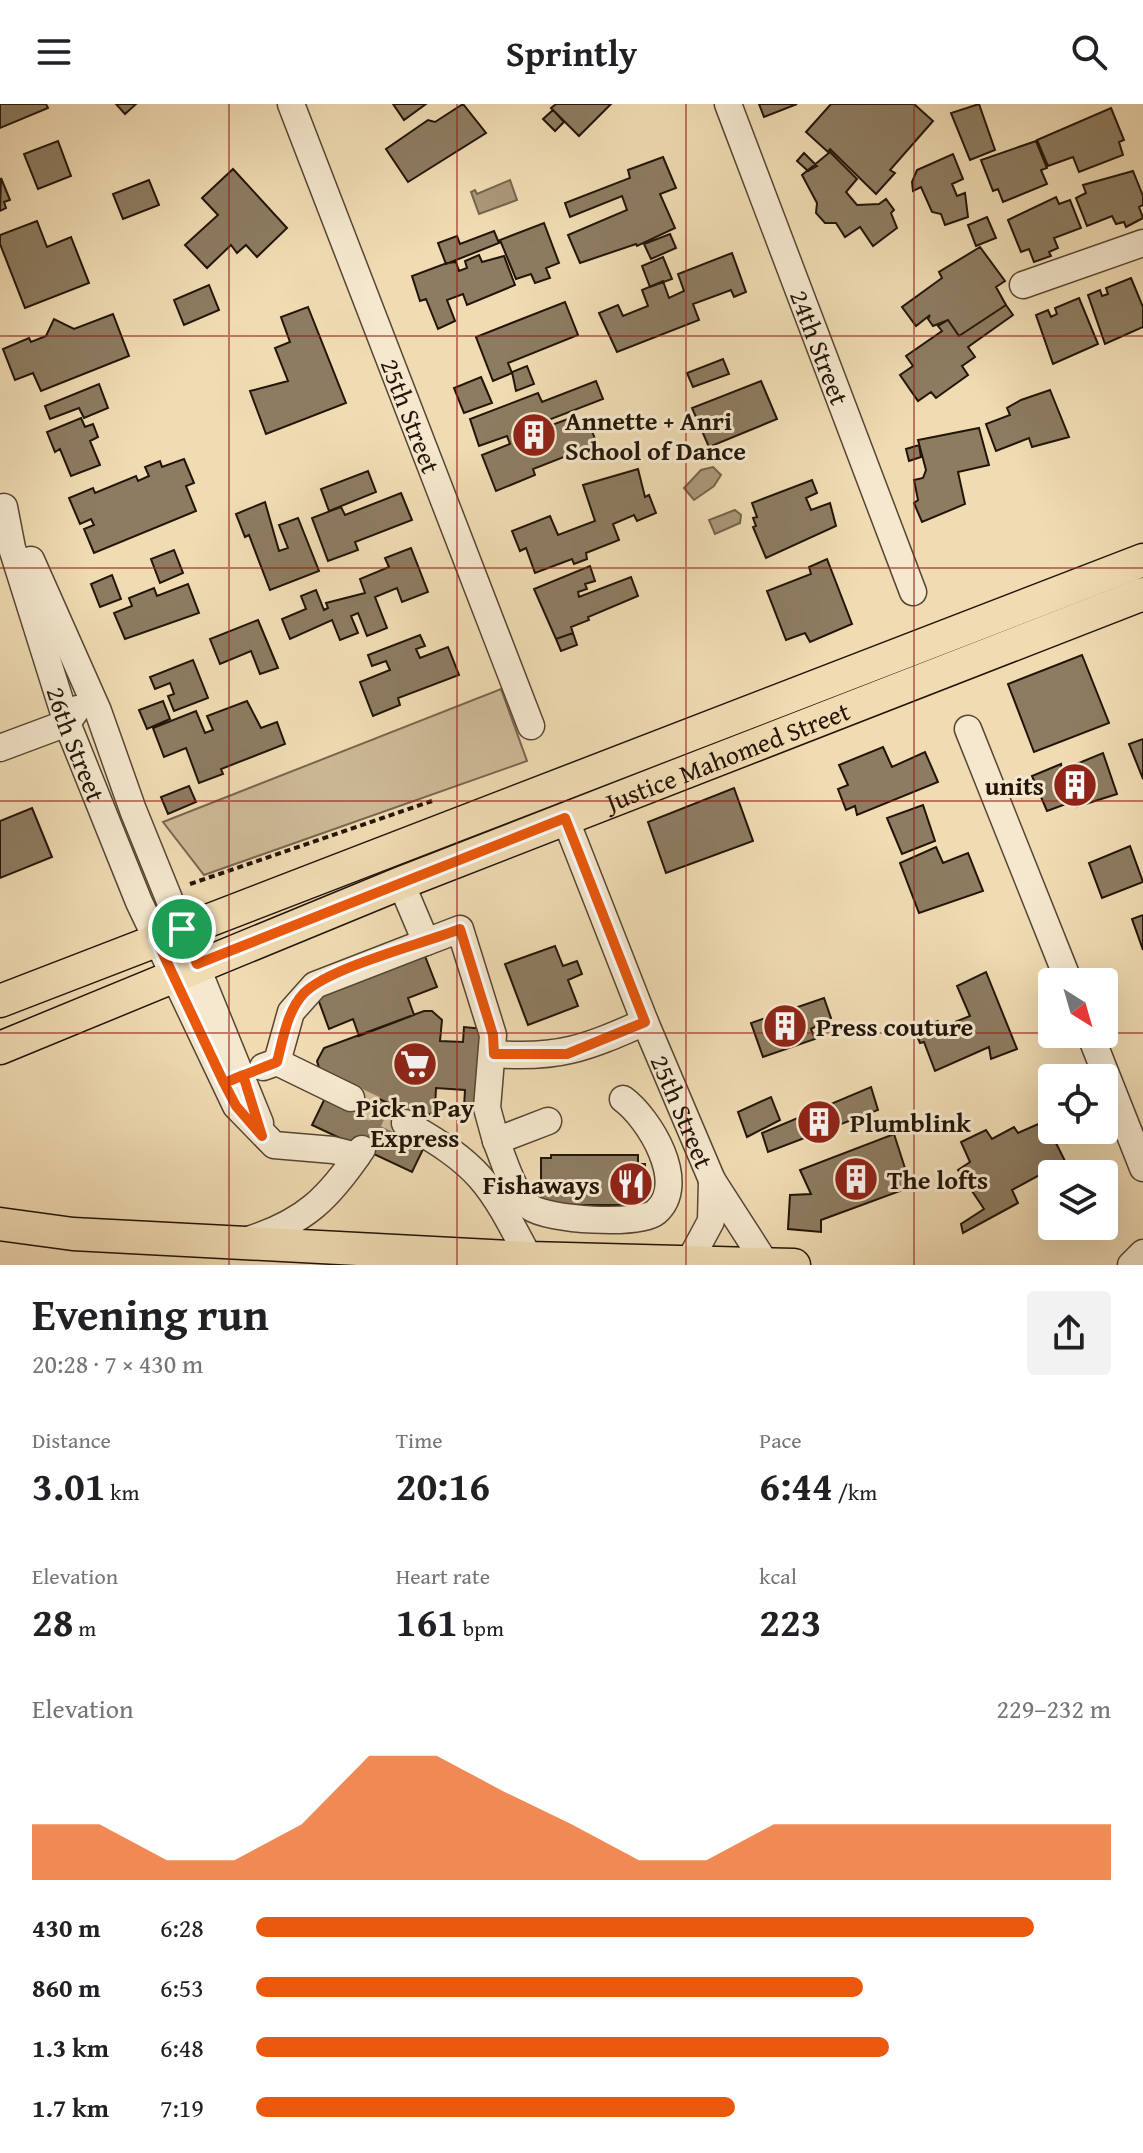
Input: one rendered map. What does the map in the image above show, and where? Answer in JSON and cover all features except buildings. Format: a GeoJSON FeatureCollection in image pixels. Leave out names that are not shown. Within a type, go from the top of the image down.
{"type":"FeatureCollection","features":[{"type":"Feature","properties":{"kind":"main road","name":"Justice Mahomed Street"},"geometry":{"type":"LineString","coordinates":[[0,1001],[169,934],[614,767],[1143,560]]}},
{"type":"Feature","properties":{"kind":"main road","name":"Justice Mahomed Street"},"geometry":{"type":"LineString","coordinates":[[0,1048],[401,883],[1143,594]]}},
{"type":"Feature","properties":{"kind":"main road"},"geometry":{"type":"LineString","coordinates":[[0,1224],[73,1234],[529,1258],[780,1264]]}},
{"type":"Feature","properties":{"kind":"street","name":"25th Street"},"geometry":{"type":"LineString","coordinates":[[291,104],[531,726]]}},
{"type":"Feature","properties":{"kind":"street","name":"24th Street"},"geometry":{"type":"LineString","coordinates":[[728,104],[913,592]]}},
{"type":"Feature","properties":{"kind":"street"},"geometry":{"type":"LineString","coordinates":[[1023,285],[1143,243]]}},
{"type":"Feature","properties":{"kind":"street","name":"26th Street"},"geometry":{"type":"LineString","coordinates":[[2,501],[111,745],[169,934]]}},
{"type":"Feature","properties":{"kind":"street","name":"26th Street"},"geometry":{"type":"LineString","coordinates":[[2,501],[12,548],[67,723],[169,934],[233,1079],[236,1106],[274,1145],[360,1152],[326,1198],[307,1214],[285,1228],[241,1242]]}},
{"type":"Feature","properties":{"kind":"street"},"geometry":{"type":"LineString","coordinates":[[0,748],[67,723],[80,703],[85,684]]}},
{"type":"Feature","properties":{"kind":"street"},"geometry":{"type":"LineString","coordinates":[[67,723],[111,745]]}},
{"type":"Feature","properties":{"kind":"street"},"geometry":{"type":"LineString","coordinates":[[968,729],[1063,968]]}},
{"type":"Feature","properties":{"kind":"street","name":"25th Street"},"geometry":{"type":"LineString","coordinates":[[565,818],[645,1022],[712,1180],[780,1264]]}},
{"type":"Feature","properties":{"kind":"street"},"geometry":{"type":"LineString","coordinates":[[401,883],[426,942]]}},
{"type":"Feature","properties":{"kind":"street"},"geometry":{"type":"LineString","coordinates":[[277,1062],[291,1012],[315,985],[460,929],[493,1035],[494,1054],[487,1108],[496,1141],[517,1190],[526,1203],[543,1215],[644,1218],[660,1209],[665,1198],[667,1170],[644,1120],[623,1099]]}},
{"type":"Feature","properties":{"kind":"street"},"geometry":{"type":"LineString","coordinates":[[494,1054],[541,1057],[599,1052],[645,1022]]}},
{"type":"Feature","properties":{"kind":"street"},"geometry":{"type":"LineString","coordinates":[[1096,1048],[1143,1168]]}},
{"type":"Feature","properties":{"kind":"street"},"geometry":{"type":"LineString","coordinates":[[233,1079],[277,1062],[351,1098]]}},
{"type":"Feature","properties":{"kind":"street"},"geometry":{"type":"LineString","coordinates":[[496,1141],[548,1121]]}},
{"type":"Feature","properties":{"kind":"street"},"geometry":{"type":"LineString","coordinates":[[405,1123],[475,1168],[494,1192],[529,1258]]}},
{"type":"Feature","properties":{"kind":"street","name":"25th Street"},"geometry":{"type":"LineString","coordinates":[[689,1262],[711,1221],[712,1180]]}},
{"type":"Feature","properties":{"kind":"street"},"geometry":{"type":"LineString","coordinates":[[1131,1265],[1143,1253]]}},
{"type":"Feature","properties":{"kind":"shaded area"},"geometry":{"type":"Polygon","coordinates":[[[510,180],[517,200],[479,214],[471,192],[475,190],[477,194],[510,180]]]}},
{"type":"Feature","properties":{"kind":"shaded area"},"geometry":{"type":"Polygon","coordinates":[[[713,467],[721,475],[714,486],[694,500],[684,488],[701,470],[713,467]]]}},
{"type":"Feature","properties":{"kind":"shaded area"},"geometry":{"type":"Polygon","coordinates":[[[735,510],[741,515],[740,523],[715,534],[709,520],[735,510]]]}},
{"type":"Feature","properties":{"kind":"shaded area"},"geometry":{"type":"Polygon","coordinates":[[[501,689],[527,761],[204,875],[163,822],[501,689]]]}},
{"type":"Feature","properties":{"kind":"tunnel"},"geometry":{"type":"LineString","coordinates":[[351,1098],[405,1123]]}},
{"type":"Feature","properties":{"kind":"place","name":"Annette + Anri School of Dance"},"geometry":{"type":"Point","coordinates":[534,435]}},
{"type":"Feature","properties":{"kind":"place","name":"units"},"geometry":{"type":"Point","coordinates":[1075,785]}},
{"type":"Feature","properties":{"kind":"place","name":"Press couture"},"geometry":{"type":"Point","coordinates":[785,1026]}},
{"type":"Feature","properties":{"kind":"place","name":"Pick n Pay Express"},"geometry":{"type":"Point","coordinates":[415,1064]}},
{"type":"Feature","properties":{"kind":"place","name":"Plumblink"},"geometry":{"type":"Point","coordinates":[819,1122]}},
{"type":"Feature","properties":{"kind":"place","name":"The lofts"},"geometry":{"type":"Point","coordinates":[856,1179]}},
{"type":"Feature","properties":{"kind":"place","name":"Fishaways"},"geometry":{"type":"Point","coordinates":[631,1184]}},
{"type":"Feature","properties":{"kind":"route"},"geometry":{"type":"LineString","coordinates":[[182,929],[156,939],[224,1083],[243,1075],[262,1136],[236,1106],[224,1083],[256,1069],[277,1062],[291,1012],[303,995],[327,978],[460,929],[489,1019],[494,1054],[541,1057],[567,1054],[645,1022],[565,818],[197,964],[182,929]]}}]}
